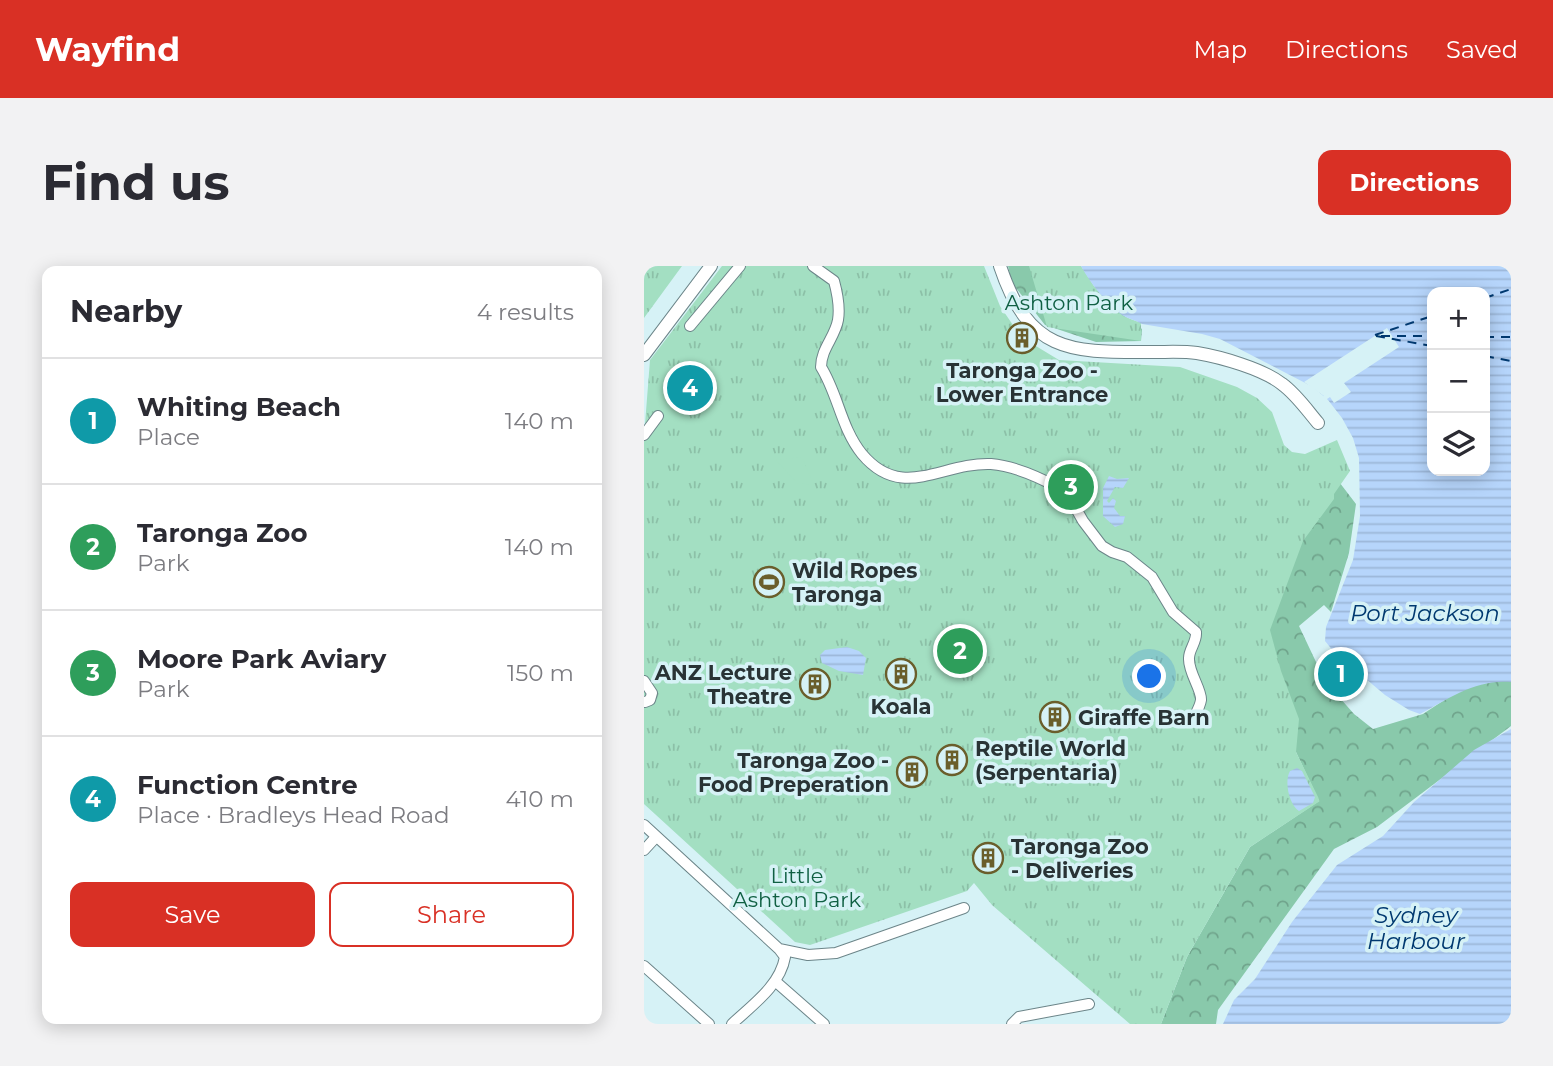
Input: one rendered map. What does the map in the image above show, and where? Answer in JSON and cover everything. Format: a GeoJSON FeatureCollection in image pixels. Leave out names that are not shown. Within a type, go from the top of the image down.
{"type":"FeatureCollection","features":[{"type":"Feature","properties":{"kind":"main road"},"geometry":{"type":"LineString","coordinates":[[644,355],[710,266]]}},
{"type":"Feature","properties":{"kind":"main road"},"geometry":{"type":"LineString","coordinates":[[1000,266],[1026,316],[1038,331],[1057,344],[1092,352],[1184,352],[1219,358],[1282,383],[1318,423]]}},
{"type":"Feature","properties":{"kind":"street"},"geometry":{"type":"LineString","coordinates":[[690,326],[740,266]]}},
{"type":"Feature","properties":{"kind":"street"},"geometry":{"type":"LineString","coordinates":[[813,266],[834,281],[838,311],[838,322],[824,350],[821,367],[850,435],[861,453],[876,467],[892,476],[905,479],[967,465],[995,464],[1040,478],[1061,489]]}},
{"type":"Feature","properties":{"kind":"street"},"geometry":{"type":"LineString","coordinates":[[644,435],[658,416]]}},
{"type":"Feature","properties":{"kind":"street"},"geometry":{"type":"LineString","coordinates":[[1070,498],[1102,546],[1127,557],[1152,577],[1173,612],[1196,632],[1197,639],[1189,657],[1193,680],[1200,691],[1201,700],[1192,721]]}},
{"type":"Feature","properties":{"kind":"street"},"geometry":{"type":"LineString","coordinates":[[644,681],[652,693],[650,700],[645,702],[644,690]]}},
{"type":"Feature","properties":{"kind":"street"},"geometry":{"type":"LineString","coordinates":[[644,850],[649,833],[785,957],[775,981],[732,1024]]}},
{"type":"Feature","properties":{"kind":"street"},"geometry":{"type":"LineString","coordinates":[[779,949],[808,955],[836,953],[964,908]]}},
{"type":"Feature","properties":{"kind":"street"},"geometry":{"type":"LineString","coordinates":[[644,966],[709,1024]]}},
{"type":"Feature","properties":{"kind":"street"},"geometry":{"type":"LineString","coordinates":[[775,981],[824,1024]]}},
{"type":"Feature","properties":{"kind":"street"},"geometry":{"type":"LineString","coordinates":[[1012,1024],[1019,1017],[1089,1004]]}},
{"type":"Feature","properties":{"kind":"green space"},"geometry":{"type":"Polygon","coordinates":[[[644,266],[682,266],[644,318],[644,266]]]}},
{"type":"Feature","properties":{"kind":"green space","name":"Little Ashton Park"},"geometry":{"type":"Polygon","coordinates":[[[722,266],[984,266],[1000,306],[1021,337],[1059,360],[1180,367],[1237,387],[1257,398],[1272,412],[1284,445],[1292,452],[1305,454],[1337,440],[1350,471],[1334,494],[1334,499],[1303,541],[1270,630],[1281,671],[1299,719],[1296,752],[1320,801],[1250,847],[1187,957],[1161,1024],[1130,1024],[992,905],[974,883],[967,891],[810,945],[795,942],[644,804],[644,437],[650,360],[722,266]]]}},
{"type":"Feature","properties":{"kind":"green space","name":"Ashton Park"},"geometry":{"type":"Polygon","coordinates":[[[1008,266],[1058,266],[1142,329],[1141,341],[1096,342],[1045,325],[1012,283],[1008,266]]]}},
{"type":"Feature","properties":{"kind":"green space","name":"Ashton Park"},"geometry":{"type":"Polygon","coordinates":[[[1029,266],[1081,266],[1094,286],[1123,316],[1141,323],[1141,341],[1047,327],[1029,266]]]}},
{"type":"Feature","properties":{"kind":"green space"},"geometry":{"type":"Polygon","coordinates":[[[802,457],[814,485],[797,483],[776,460],[802,457]]]}},
{"type":"Feature","properties":{"kind":"green space"},"geometry":{"type":"Polygon","coordinates":[[[1330,470],[1356,504],[1349,553],[1331,612],[1324,605],[1299,626],[1325,681],[1354,714],[1373,729],[1423,714],[1473,681],[1511,681],[1511,726],[1377,827],[1334,849],[1218,1010],[1216,1024],[1161,1024],[1187,957],[1250,847],[1319,801],[1296,752],[1223,620],[1330,470]]]}},
{"type":"Feature","properties":{"kind":"water","name":"Port Jackson"},"geometry":{"type":"Polygon","coordinates":[[[1081,266],[1511,266],[1511,682],[1486,683],[1453,696],[1420,714],[1385,695],[1334,652],[1325,641],[1326,627],[1353,560],[1360,516],[1359,458],[1353,438],[1342,418],[1313,387],[1220,339],[1142,324],[1124,316],[1104,299],[1081,266]]]}},
{"type":"Feature","properties":{"kind":"water"},"geometry":{"type":"Polygon","coordinates":[[[1109,476],[1117,479],[1129,478],[1123,488],[1115,487],[1107,501],[1109,503],[1113,498],[1116,501],[1114,508],[1120,516],[1125,516],[1123,524],[1115,527],[1103,516],[1103,488],[1109,476]]]}},
{"type":"Feature","properties":{"kind":"water"},"geometry":{"type":"Polygon","coordinates":[[[847,647],[859,651],[866,658],[863,675],[839,671],[822,663],[820,655],[825,650],[847,647]]]}},
{"type":"Feature","properties":{"kind":"water","name":"Sydney Harbour"},"geometry":{"type":"Polygon","coordinates":[[[1511,729],[1511,1024],[1223,1024],[1234,1000],[1255,979],[1292,922],[1337,865],[1383,836],[1414,802],[1474,750],[1511,729]]]}},
{"type":"Feature","properties":{"kind":"water"},"geometry":{"type":"Polygon","coordinates":[[[1297,768],[1302,771],[1315,797],[1313,803],[1299,811],[1290,798],[1288,786],[1290,771],[1297,768]]]}},
{"type":"Feature","properties":{"kind":"pier"},"geometry":{"type":"Polygon","coordinates":[[[1387,328],[1399,347],[1344,383],[1351,392],[1334,403],[1330,397],[1324,401],[1321,399],[1324,396],[1304,382],[1387,328]]]}},
{"type":"Feature","properties":{"kind":"ferry route"},"geometry":{"type":"LineString","coordinates":[[1490,296],[1511,289]]}},
{"type":"Feature","properties":{"kind":"ferry route"},"geometry":{"type":"LineString","coordinates":[[1375,335],[1427,318]]}},
{"type":"Feature","properties":{"kind":"ferry route"},"geometry":{"type":"LineString","coordinates":[[1376,336],[1427,345]]}},
{"type":"Feature","properties":{"kind":"ferry route"},"geometry":{"type":"LineString","coordinates":[[1381,336],[1427,336]]}},
{"type":"Feature","properties":{"kind":"ferry route"},"geometry":{"type":"LineString","coordinates":[[1490,337],[1511,337]]}},
{"type":"Feature","properties":{"kind":"ferry route"},"geometry":{"type":"LineString","coordinates":[[1490,357],[1511,361]]}},
{"type":"Feature","properties":{"kind":"place","name":"Taronga Zoo - Lower Entrance"},"geometry":{"type":"Point","coordinates":[1022,338]}},
{"type":"Feature","properties":{"kind":"place","name":"Function Centre"},"geometry":{"type":"Point","coordinates":[690,388]}},
{"type":"Feature","properties":{"kind":"place","name":"Moore Park Aviary"},"geometry":{"type":"Point","coordinates":[1071,487]}},
{"type":"Feature","properties":{"kind":"place","name":"Wild Ropes Taronga"},"geometry":{"type":"Point","coordinates":[769,582]}},
{"type":"Feature","properties":{"kind":"place","name":"Taronga Zoo"},"geometry":{"type":"Point","coordinates":[960,651]}},
{"type":"Feature","properties":{"kind":"place","name":"Koala"},"geometry":{"type":"Point","coordinates":[901,674]}},
{"type":"Feature","properties":{"kind":"place","name":"Whiting Beach"},"geometry":{"type":"Point","coordinates":[1341,674]}},
{"type":"Feature","properties":{"kind":"place","name":"ANZ Lecture Theatre"},"geometry":{"type":"Point","coordinates":[815,684]}},
{"type":"Feature","properties":{"kind":"place","name":"Giraffe Barn"},"geometry":{"type":"Point","coordinates":[1055,717]}},
{"type":"Feature","properties":{"kind":"place","name":"Reptile World (Serpentaria)"},"geometry":{"type":"Point","coordinates":[952,760]}},
{"type":"Feature","properties":{"kind":"place","name":"Taronga Zoo - Food Preperation"},"geometry":{"type":"Point","coordinates":[912,772]}},
{"type":"Feature","properties":{"kind":"place","name":"Taronga Zoo - Deliveries"},"geometry":{"type":"Point","coordinates":[988,858]}}]}
